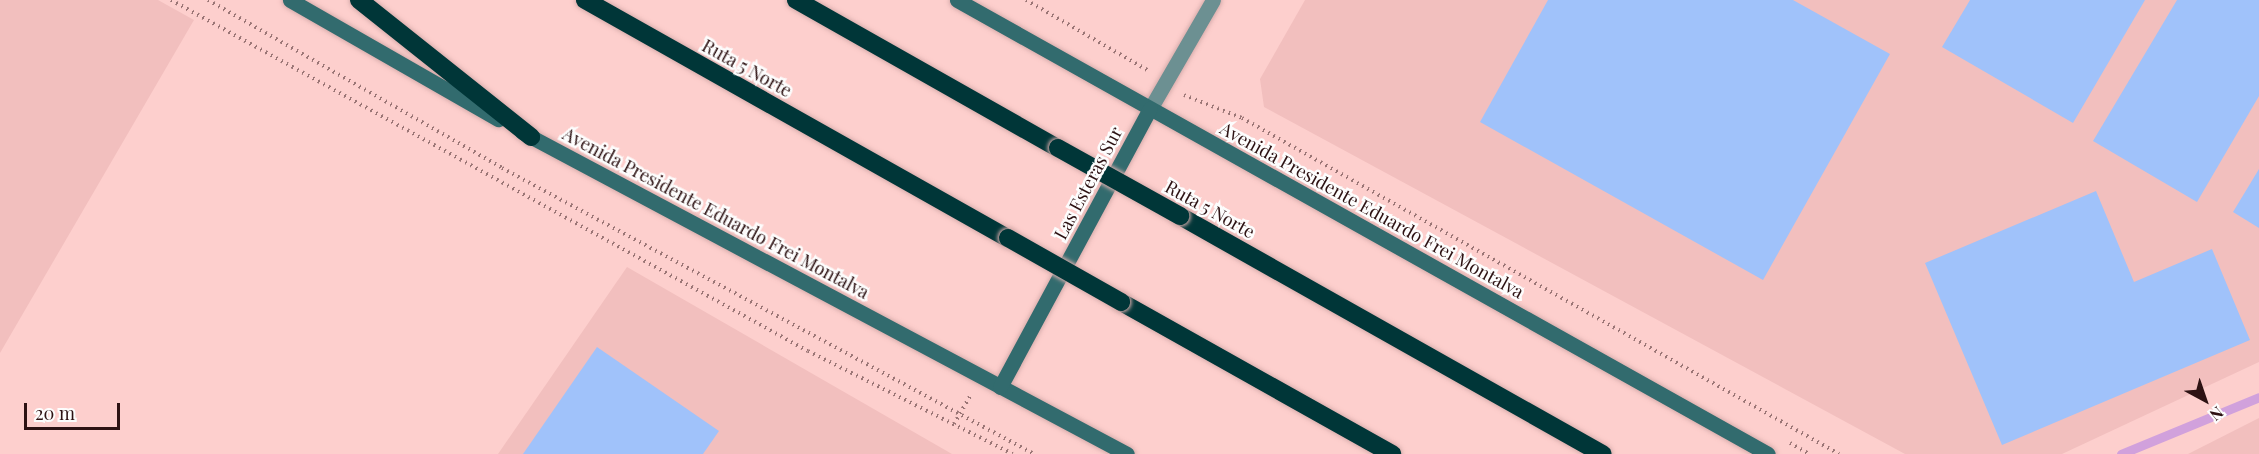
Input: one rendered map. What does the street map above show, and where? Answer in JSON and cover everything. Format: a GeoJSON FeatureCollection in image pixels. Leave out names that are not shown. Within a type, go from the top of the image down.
{"type":"FeatureCollection","features":[{"type":"Feature","properties":{"kind":"highway"},"geometry":{"type":"LineString","coordinates":[[359,0],[531,137]]}},
{"type":"Feature","properties":{"kind":"highway","name":"Ruta 5 Norte"},"geometry":{"type":"LineString","coordinates":[[585,0],[1392,454]]}},
{"type":"Feature","properties":{"kind":"highway","name":"Ruta 5 Norte"},"geometry":{"type":"LineString","coordinates":[[796,0],[1603,454]]}},
{"type":"Feature","properties":{"kind":"main road","name":"Avenida Presidente Eduardo Frei Montalva"},"geometry":{"type":"LineString","coordinates":[[290,0],[531,137],[1127,454]]}},
{"type":"Feature","properties":{"kind":"main road","name":"Avenida Presidente Eduardo Frei Montalva"},"geometry":{"type":"LineString","coordinates":[[957,0],[1768,454]]}},
{"type":"Feature","properties":{"kind":"main road","name":"Las Esteras Sur"},"geometry":{"type":"LineString","coordinates":[[1000,387],[1150,109]]}},
{"type":"Feature","properties":{"kind":"street","name":"Las Esteras Sur"},"geometry":{"type":"LineString","coordinates":[[1150,109],[1213,0]]}},
{"type":"Feature","properties":{"kind":"path"},"geometry":{"type":"LineString","coordinates":[[171,0],[808,351],[1013,454]]}},
{"type":"Feature","properties":{"kind":"path"},"geometry":{"type":"LineString","coordinates":[[208,0],[502,168],[1034,454]]}},
{"type":"Feature","properties":{"kind":"path"},"geometry":{"type":"LineString","coordinates":[[1026,0],[1139,62],[1163,87],[1242,118],[1839,454]]}},
{"type":"Feature","properties":{"kind":"path"},"geometry":{"type":"LineString","coordinates":[[954,424],[981,377]]}},
{"type":"Feature","properties":{"kind":"shaded area"},"geometry":{"type":"Polygon","coordinates":[[[0,0],[158,0],[194,20],[0,353],[0,0]]]}},
{"type":"Feature","properties":{"kind":"shaded area"},"geometry":{"type":"Polygon","coordinates":[[[1305,0],[2259,0],[2259,362],[2062,454],[1905,454],[1264,107],[1260,79],[1305,0]]]}},
{"type":"Feature","properties":{"kind":"shaded area"},"geometry":{"type":"Polygon","coordinates":[[[627,267],[952,454],[498,454],[627,267]]]}},
{"type":"Feature","properties":{"kind":"shaded area"},"geometry":{"type":"Polygon","coordinates":[[[2259,418],[2259,454],[2188,454],[2259,418]]]}},
{"type":"Feature","properties":{"kind":"building"},"geometry":{"type":"Polygon","coordinates":[[[1548,0],[1793,0],[1890,54],[1763,280],[1480,122],[1548,0]]]}},
{"type":"Feature","properties":{"kind":"building"},"geometry":{"type":"Polygon","coordinates":[[[1970,0],[2145,0],[2073,123],[1942,47],[1970,0]]]}},
{"type":"Feature","properties":{"kind":"building"},"geometry":{"type":"Polygon","coordinates":[[[2177,0],[2259,0],[2259,96],[2197,202],[2093,141],[2177,0]]]}},
{"type":"Feature","properties":{"kind":"building"},"geometry":{"type":"Polygon","coordinates":[[[2259,169],[2259,228],[2233,212],[2259,169]]]}},
{"type":"Feature","properties":{"kind":"building"},"geometry":{"type":"Polygon","coordinates":[[[2096,191],[2134,282],[2212,249],[2250,340],[2002,445],[1925,263],[2096,191]]]}},
{"type":"Feature","properties":{"kind":"building"},"geometry":{"type":"Polygon","coordinates":[[[597,347],[719,431],[703,454],[523,454],[597,347]]]}},
{"type":"Feature","properties":{"kind":"waterway"},"geometry":{"type":"LineString","coordinates":[[2121,454],[2259,397]]}}]}
